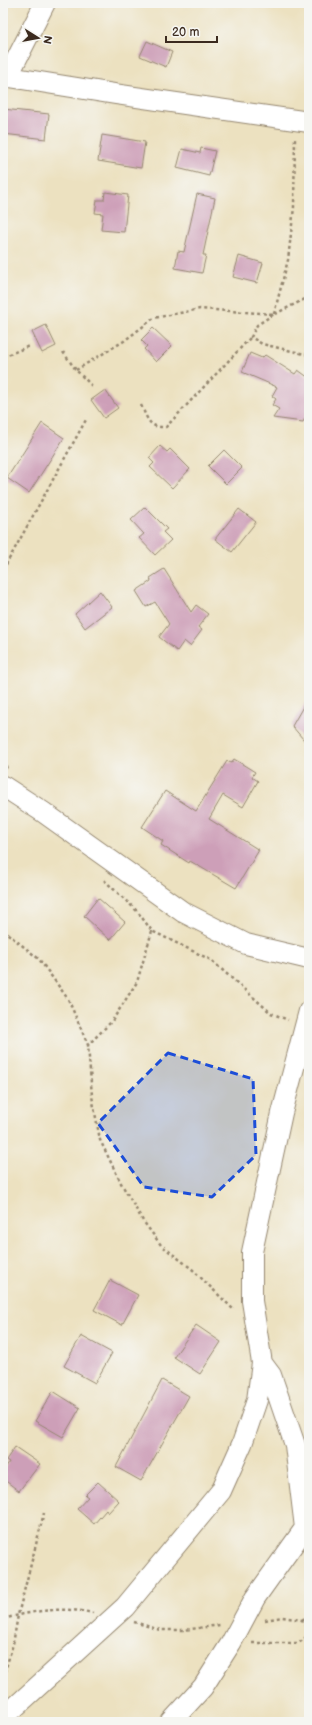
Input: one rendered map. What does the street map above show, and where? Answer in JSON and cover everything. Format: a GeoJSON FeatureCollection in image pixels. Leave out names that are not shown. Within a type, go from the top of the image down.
{"type":"FeatureCollection","features":[{"type":"Feature","properties":{"kind":"street"},"geometry":{"type":"LineString","coordinates":[[45,3],[5,76],[115,94],[302,121]]}},
{"type":"Feature","properties":{"kind":"street"},"geometry":{"type":"LineString","coordinates":[[3,786],[43,812],[182,912],[246,944],[309,959]]}},
{"type":"Feature","properties":{"kind":"street"},"geometry":{"type":"LineString","coordinates":[[3,1718],[125,1607],[221,1491],[250,1422],[257,1400],[262,1363],[252,1301],[252,1252],[282,1113],[307,1019]]}},
{"type":"Feature","properties":{"kind":"street"},"geometry":{"type":"LineString","coordinates":[[171,1722],[203,1688],[231,1643],[256,1598],[307,1532],[295,1445],[271,1375],[262,1363]]}},
{"type":"Feature","properties":{"kind":"path"},"geometry":{"type":"LineString","coordinates":[[274,314],[288,260],[302,121]]}},
{"type":"Feature","properties":{"kind":"path"},"geometry":{"type":"LineString","coordinates":[[142,405],[149,422],[156,427],[166,427],[251,337],[257,325],[274,314],[309,297]]}},
{"type":"Feature","properties":{"kind":"path"},"geometry":{"type":"LineString","coordinates":[[76,370],[124,341],[154,318],[200,309],[274,314]]}},
{"type":"Feature","properties":{"kind":"path"},"geometry":{"type":"LineString","coordinates":[[251,337],[262,344],[309,356]]}},
{"type":"Feature","properties":{"kind":"path"},"geometry":{"type":"LineString","coordinates":[[3,357],[29,346]]}},
{"type":"Feature","properties":{"kind":"path"},"geometry":{"type":"LineString","coordinates":[[63,352],[76,370],[93,387]]}},
{"type":"Feature","properties":{"kind":"path"},"geometry":{"type":"LineString","coordinates":[[3,570],[86,418]]}},
{"type":"Feature","properties":{"kind":"path"},"geometry":{"type":"LineString","coordinates":[[103,879],[137,911],[152,931],[211,960],[271,1013],[307,1019]]}},
{"type":"Feature","properties":{"kind":"path"},"geometry":{"type":"LineString","coordinates":[[3,930],[39,960],[68,999],[88,1045],[92,1096],[100,1140],[143,1221],[161,1245],[192,1268],[245,1322],[255,1325]]}},
{"type":"Feature","properties":{"kind":"path"},"geometry":{"type":"LineString","coordinates":[[88,1045],[112,1021],[137,982],[152,931]]}},
{"type":"Feature","properties":{"kind":"path"},"geometry":{"type":"LineString","coordinates":[[3,1678],[13,1644],[18,1615],[44,1513]]}},
{"type":"Feature","properties":{"kind":"path"},"geometry":{"type":"LineString","coordinates":[[3,1620],[44,1609],[80,1610],[113,1617],[160,1630],[184,1630],[227,1623],[241,1624],[282,1617],[302,1620],[309,1615]]}},
{"type":"Feature","properties":{"kind":"path"},"geometry":{"type":"LineString","coordinates":[[231,1643],[299,1642],[306,1637],[309,1630],[302,1620]]}},
{"type":"Feature","properties":{"kind":"highlighted area"},"geometry":{"type":"Polygon","coordinates":[[[168,1053],[253,1079],[256,1155],[212,1197],[144,1187],[98,1123],[168,1053]]]}},
{"type":"Feature","properties":{"kind":"building"},"geometry":{"type":"Polygon","coordinates":[[[147,41],[172,52],[166,67],[140,56],[147,41]]]}},
{"type":"Feature","properties":{"kind":"building"},"geometry":{"type":"Polygon","coordinates":[[[3,109],[49,114],[46,139],[3,134],[3,109]]]}},
{"type":"Feature","properties":{"kind":"building"},"geometry":{"type":"Polygon","coordinates":[[[102,135],[145,142],[141,168],[98,161],[102,135]]]}},
{"type":"Feature","properties":{"kind":"building"},"geometry":{"type":"Polygon","coordinates":[[[201,148],[215,151],[209,176],[177,168],[182,149],[200,153],[201,148]]]}},
{"type":"Feature","properties":{"kind":"building"},"geometry":{"type":"Polygon","coordinates":[[[105,192],[128,195],[124,232],[101,230],[103,214],[95,213],[97,200],[104,200],[105,192]]]}},
{"type":"Feature","properties":{"kind":"building"},"geometry":{"type":"Polygon","coordinates":[[[197,194],[215,198],[203,255],[206,255],[202,273],[175,268],[178,251],[184,252],[197,194]]]}},
{"type":"Feature","properties":{"kind":"building"},"geometry":{"type":"Polygon","coordinates":[[[239,256],[263,263],[257,283],[233,277],[239,256]]]}},
{"type":"Feature","properties":{"kind":"building"},"geometry":{"type":"Polygon","coordinates":[[[46,325],[56,346],[42,353],[32,332],[46,325]]]}},
{"type":"Feature","properties":{"kind":"building"},"geometry":{"type":"Polygon","coordinates":[[[153,328],[172,346],[156,362],[144,349],[147,346],[141,340],[153,328]]]}},
{"type":"Feature","properties":{"kind":"building"},"geometry":{"type":"Polygon","coordinates":[[[250,353],[262,358],[265,355],[295,374],[298,370],[309,378],[309,411],[303,422],[273,418],[279,409],[272,405],[276,399],[272,396],[277,387],[242,372],[250,353]]]}},
{"type":"Feature","properties":{"kind":"building"},"geometry":{"type":"Polygon","coordinates":[[[105,390],[118,408],[104,418],[91,400],[105,390]]]}},
{"type":"Feature","properties":{"kind":"building"},"geometry":{"type":"Polygon","coordinates":[[[42,423],[64,438],[29,493],[7,478],[42,423]]]}},
{"type":"Feature","properties":{"kind":"building"},"geometry":{"type":"Polygon","coordinates":[[[160,446],[167,452],[170,449],[190,469],[172,488],[150,467],[154,463],[149,458],[160,446]]]}},
{"type":"Feature","properties":{"kind":"building"},"geometry":{"type":"Polygon","coordinates":[[[224,450],[242,468],[226,484],[208,466],[224,450]]]}},
{"type":"Feature","properties":{"kind":"building"},"geometry":{"type":"Polygon","coordinates":[[[145,507],[167,529],[163,532],[171,540],[155,555],[139,538],[144,534],[131,520],[145,507]]]}},
{"type":"Feature","properties":{"kind":"building"},"geometry":{"type":"Polygon","coordinates":[[[239,509],[256,522],[232,552],[215,539],[239,509]]]}},
{"type":"Feature","properties":{"kind":"building"},"geometry":{"type":"Polygon","coordinates":[[[164,569],[191,612],[196,605],[208,614],[198,627],[202,630],[190,646],[184,641],[177,651],[159,637],[169,624],[155,602],[146,607],[136,591],[151,581],[150,578],[164,569]]]}},
{"type":"Feature","properties":{"kind":"building"},"geometry":{"type":"Polygon","coordinates":[[[100,591],[112,607],[85,628],[75,614],[100,591]]]}},
{"type":"Feature","properties":{"kind":"building"},"geometry":{"type":"Polygon","coordinates":[[[309,696],[309,746],[292,726],[309,696]]]}},
{"type":"Feature","properties":{"kind":"building"},"geometry":{"type":"Polygon","coordinates":[[[234,759],[255,772],[252,777],[258,781],[243,807],[223,795],[209,819],[259,850],[236,888],[190,861],[189,863],[161,845],[163,841],[142,827],[165,791],[196,811],[227,761],[231,763],[234,759]]]}},
{"type":"Feature","properties":{"kind":"building"},"geometry":{"type":"Polygon","coordinates":[[[98,898],[125,922],[110,940],[84,916],[98,898]]]}},
{"type":"Feature","properties":{"kind":"building"},"geometry":{"type":"Polygon","coordinates":[[[110,1280],[138,1295],[122,1325],[94,1310],[110,1280]]]}},
{"type":"Feature","properties":{"kind":"building"},"geometry":{"type":"Polygon","coordinates":[[[196,1325],[221,1342],[200,1374],[174,1357],[196,1325]]]}},
{"type":"Feature","properties":{"kind":"building"},"geometry":{"type":"Polygon","coordinates":[[[81,1336],[112,1353],[95,1383],[64,1366],[81,1336]]]}},
{"type":"Feature","properties":{"kind":"building"},"geometry":{"type":"Polygon","coordinates":[[[162,1380],[189,1396],[141,1481],[116,1467],[162,1380]]]}},
{"type":"Feature","properties":{"kind":"building"},"geometry":{"type":"Polygon","coordinates":[[[53,1391],[80,1408],[63,1437],[35,1421],[53,1391]]]}},
{"type":"Feature","properties":{"kind":"building"},"geometry":{"type":"Polygon","coordinates":[[[15,1447],[40,1464],[19,1491],[3,1479],[3,1472],[9,1462],[6,1460],[15,1447]]]}},
{"type":"Feature","properties":{"kind":"building"},"geometry":{"type":"Polygon","coordinates":[[[98,1482],[119,1501],[108,1513],[106,1510],[94,1524],[77,1509],[88,1497],[85,1495],[98,1482]]]}}]}
